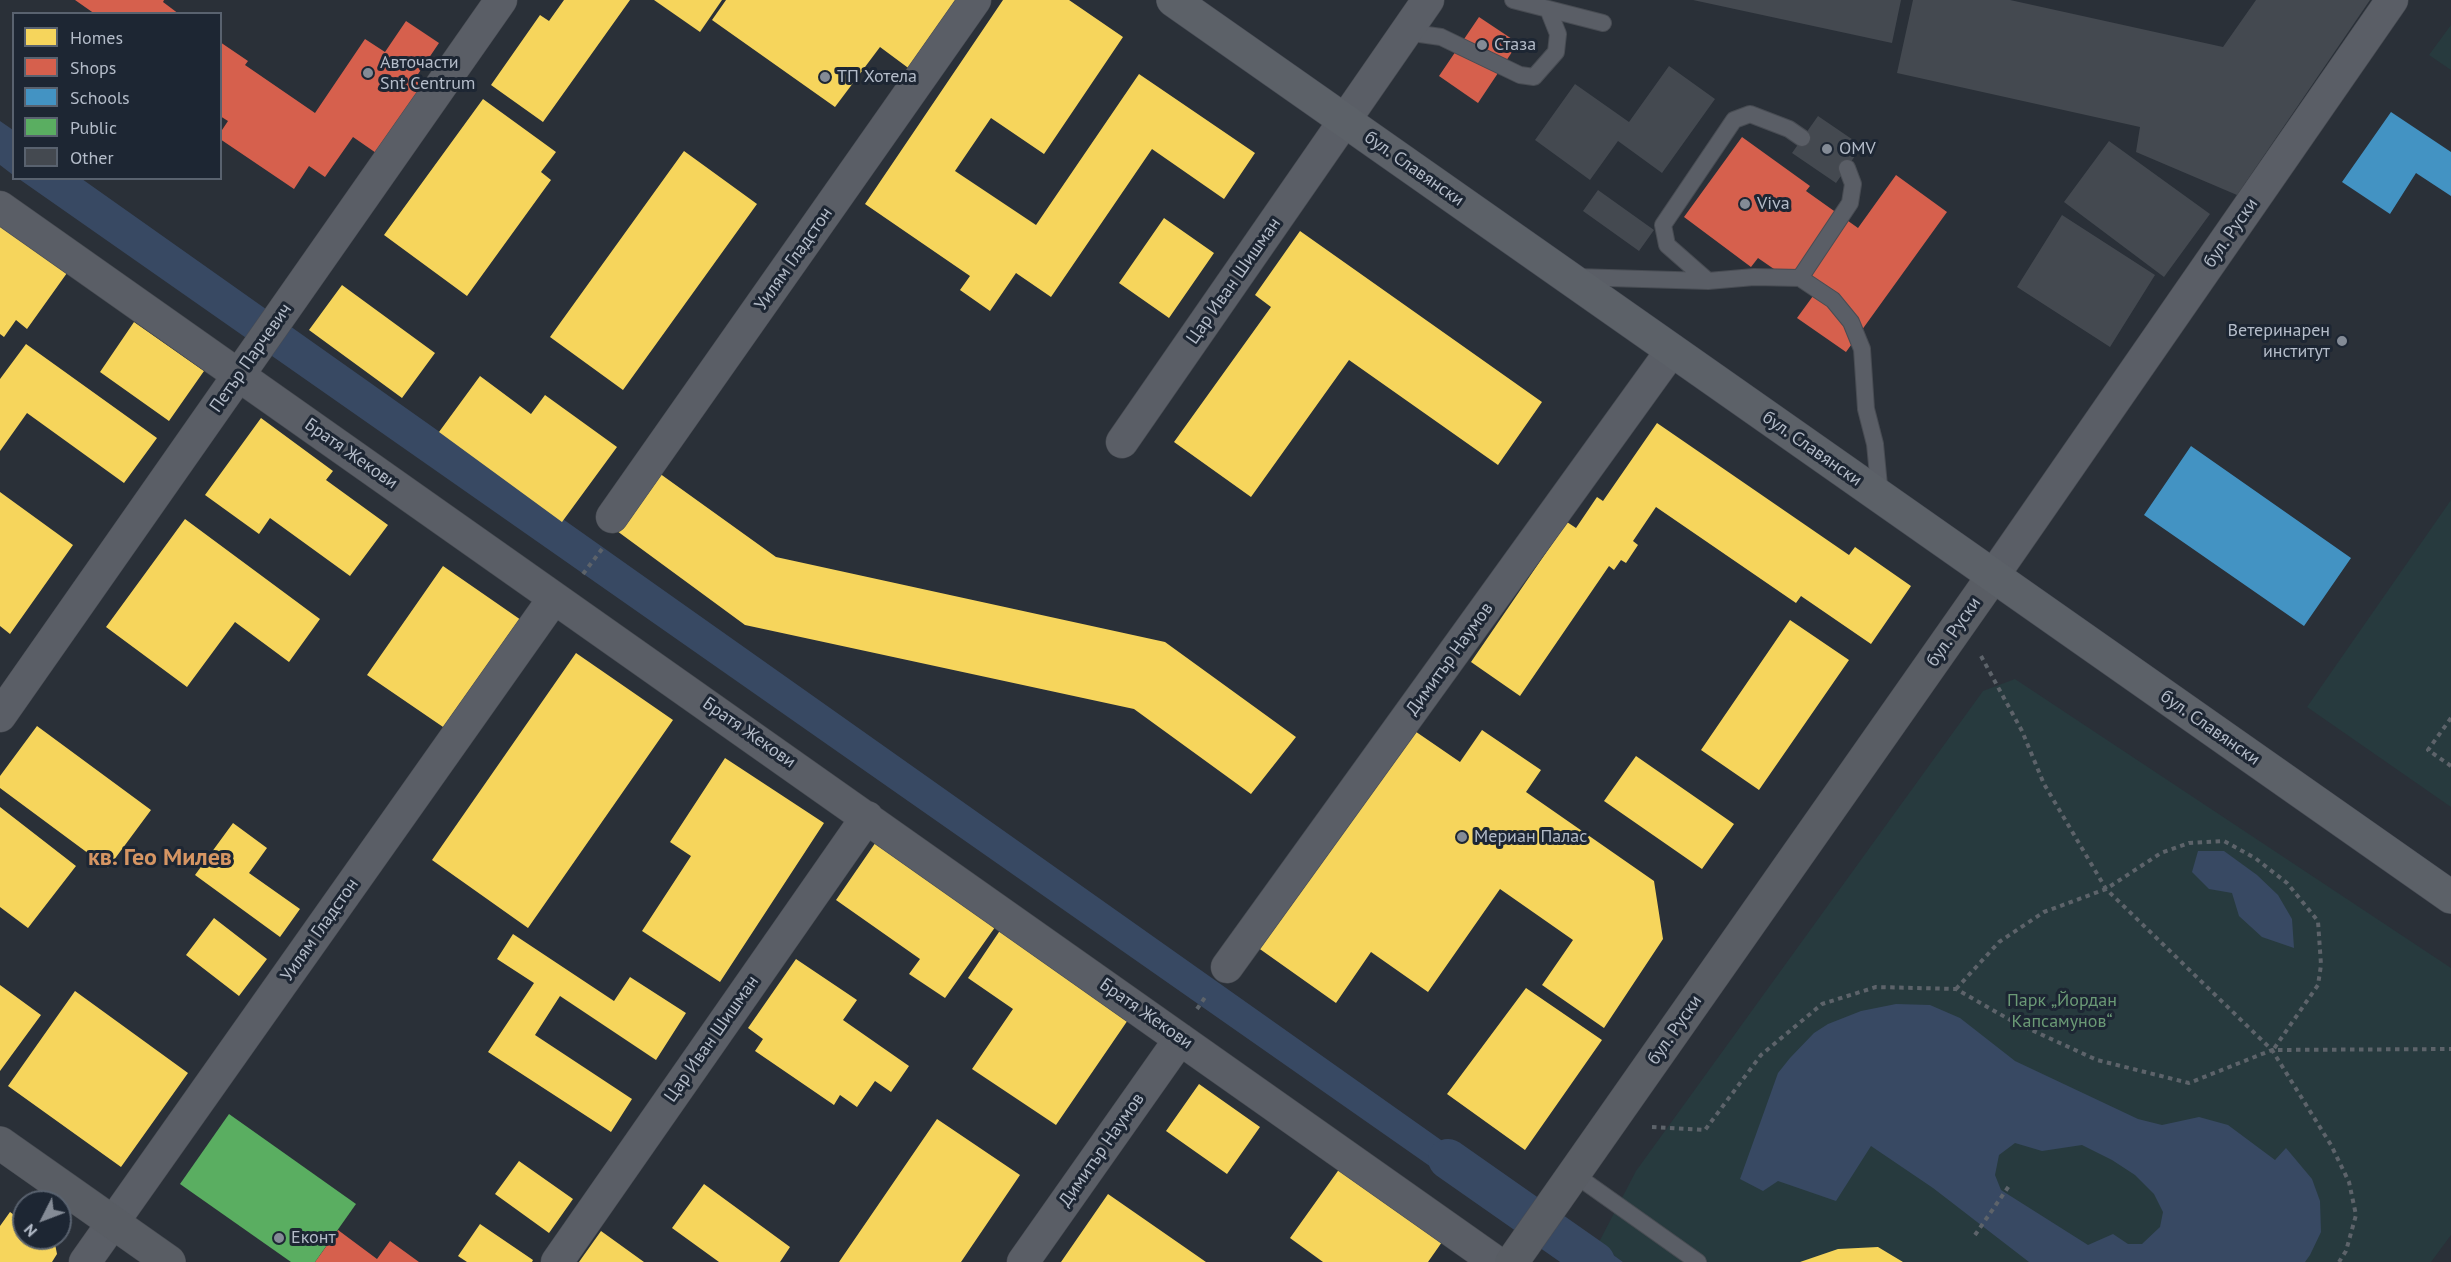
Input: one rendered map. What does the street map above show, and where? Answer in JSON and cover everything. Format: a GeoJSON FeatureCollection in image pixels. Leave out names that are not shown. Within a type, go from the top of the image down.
{"type":"FeatureCollection","features":[{"type":"Feature","properties":{"kind":"main road","name":"бул. Славянски"},"geometry":{"type":"LineString","coordinates":[[1173,0],[2451,897]]}},
{"type":"Feature","properties":{"kind":"street","name":"Петър Парчевич"},"geometry":{"type":"LineString","coordinates":[[0,716],[501,0]]}},
{"type":"Feature","properties":{"kind":"street","name":"Уилям Гладстон"},"geometry":{"type":"LineString","coordinates":[[609,529],[975,0]]}},
{"type":"Feature","properties":{"kind":"street","name":"Цар Иван Шишман"},"geometry":{"type":"LineString","coordinates":[[1122,442],[1428,0]]}},
{"type":"Feature","properties":{"kind":"street","name":"бул. Руски"},"geometry":{"type":"LineString","coordinates":[[1512,1262],[1993,576],[2392,0]]}},
{"type":"Feature","properties":{"kind":"street","name":"Братя Жекови"},"geometry":{"type":"LineString","coordinates":[[0,207],[247,363],[554,598],[1496,1262]]}},
{"type":"Feature","properties":{"kind":"street","name":"Димитър Наумов"},"geometry":{"type":"LineString","coordinates":[[1227,967],[1672,350]]}},
{"type":"Feature","properties":{"kind":"street","name":"Уилям Гладстон"},"geometry":{"type":"LineString","coordinates":[[85,1262],[554,598]]}},
{"type":"Feature","properties":{"kind":"street","name":"Цар Иван Шишман"},"geometry":{"type":"LineString","coordinates":[[557,1262],[867,817]]}},
{"type":"Feature","properties":{"kind":"street","name":"Димитър Наумов"},"geometry":{"type":"LineString","coordinates":[[1023,1262],[1180,1038]]}},
{"type":"Feature","properties":{"kind":"street"},"geometry":{"type":"LineString","coordinates":[[0,1143],[170,1262]]}},
{"type":"Feature","properties":{"kind":"lane"},"geometry":{"type":"LineString","coordinates":[[1513,0],[1604,23]]}},
{"type":"Feature","properties":{"kind":"lane"},"geometry":{"type":"LineString","coordinates":[[1406,32],[1441,37],[1520,75],[1534,77],[1556,52],[1558,34],[1548,9]]}},
{"type":"Feature","properties":{"kind":"lane"},"geometry":{"type":"LineString","coordinates":[[1708,281],[1667,245],[1663,225],[1734,120],[1750,114],[1789,129],[1802,138]]}},
{"type":"Feature","properties":{"kind":"lane"},"geometry":{"type":"LineString","coordinates":[[1800,278],[1850,203],[1852,184],[1846,168]]}},
{"type":"Feature","properties":{"kind":"lane"},"geometry":{"type":"LineString","coordinates":[[1566,276],[1708,281],[1754,277],[1800,278],[1833,300],[1851,322],[1862,350],[1866,409],[1875,444],[1880,497]]}},
{"type":"Feature","properties":{"kind":"lane"},"geometry":{"type":"LineString","coordinates":[[1567,1184],[1698,1262]]}},
{"type":"Feature","properties":{"kind":"path"},"geometry":{"type":"LineString","coordinates":[[582,576],[609,529]]}},
{"type":"Feature","properties":{"kind":"path"},"geometry":{"type":"LineString","coordinates":[[1961,621],[2022,731],[2044,784],[2106,889],[2272,1050],[2331,1144],[2349,1182],[2356,1215],[2346,1251],[2339,1262]]}},
{"type":"Feature","properties":{"kind":"path"},"geometry":{"type":"LineString","coordinates":[[2451,718],[2428,750],[2451,766]]}},
{"type":"Feature","properties":{"kind":"path"},"geometry":{"type":"LineString","coordinates":[[1956,989],[1999,942],[2044,912],[2106,889],[2161,853],[2189,843],[2224,841],[2255,858],[2287,883],[2318,921],[2321,965],[2318,985],[2272,1050]]}},
{"type":"Feature","properties":{"kind":"path"},"geometry":{"type":"LineString","coordinates":[[1609,1125],[1705,1130],[1761,1055],[1822,1004],[1876,987],[1956,989],[2012,1021],[2097,1060],[2189,1083],[2272,1050],[2451,1049]]}},
{"type":"Feature","properties":{"kind":"path"},"geometry":{"type":"LineString","coordinates":[[1975,1235],[2009,1186]]}},
{"type":"Feature","properties":{"kind":"green space"},"geometry":{"type":"Polygon","coordinates":[[[2451,25],[2451,70],[2429,55],[2451,25]]]}},
{"type":"Feature","properties":{"kind":"green space"},"geometry":{"type":"Polygon","coordinates":[[[2451,500],[2451,807],[2307,707],[2451,500]]]}},
{"type":"Feature","properties":{"kind":"green space","name":"Парк „Йордан Капсамунов“"},"geometry":{"type":"Polygon","coordinates":[[[2015,679],[2451,968],[2451,1235],[2431,1262],[1623,1262],[1598,1244],[1636,1171],[1983,691],[2015,679]]]}},
{"type":"Feature","properties":{"kind":"water"},"geometry":{"type":"Polygon","coordinates":[[[0,121],[12,129],[12,174],[0,165],[0,121]]]}},
{"type":"Feature","properties":{"kind":"water"},"geometry":{"type":"Polygon","coordinates":[[[20,180],[83,180],[1499,1181],[1484,1204],[20,180]]]}},
{"type":"Feature","properties":{"kind":"water"},"geometry":{"type":"Polygon","coordinates":[[[2198,851],[2224,851],[2257,875],[2278,895],[2292,919],[2294,948],[2262,937],[2239,916],[2232,893],[2209,889],[2192,872],[2198,851]]]}},
{"type":"Feature","properties":{"kind":"water"},"geometry":{"type":"Polygon","coordinates":[[[1896,1004],[1930,1005],[1960,1018],[2015,1061],[2138,1119],[2162,1125],[2199,1117],[2228,1125],[2275,1160],[2286,1148],[2312,1179],[2320,1201],[2321,1232],[2310,1255],[2305,1262],[2029,1262],[1933,1188],[1871,1146],[1836,1201],[1778,1181],[1763,1191],[1740,1179],[1778,1073],[1814,1033],[1828,1024],[1861,1011],[1896,1004]],[[2015,1143],[1999,1155],[1995,1175],[2001,1190],[2088,1245],[2113,1234],[2128,1244],[2142,1244],[2160,1227],[2163,1212],[2154,1194],[2135,1175],[2112,1160],[2082,1145],[2042,1151],[2015,1143]]]}},
{"type":"Feature","properties":{"kind":"water"},"geometry":{"type":"Polygon","coordinates":[[[1598,1244],[1623,1262],[1585,1262],[1598,1244]]]}},
{"type":"Feature","properties":{"kind":"building: Homes"},"geometry":{"type":"Polygon","coordinates":[[[564,0],[630,0],[543,122],[491,85],[540,15],[549,21],[564,0]]]}},
{"type":"Feature","properties":{"kind":"building: Homes"},"geometry":{"type":"Polygon","coordinates":[[[654,0],[722,0],[700,32],[654,0]]]}},
{"type":"Feature","properties":{"kind":"building: Homes","name":"ТП Хотела"},"geometry":{"type":"Polygon","coordinates":[[[726,0],[961,0],[911,70],[880,47],[835,107],[712,20],[726,0]]]}},
{"type":"Feature","properties":{"kind":"building: Homes"},"geometry":{"type":"Polygon","coordinates":[[[1003,0],[1069,0],[1123,37],[1044,154],[991,118],[955,171],[1036,225],[1139,74],[1255,153],[1224,199],[1152,149],[1051,297],[1016,273],[990,311],[960,290],[970,276],[865,204],[1003,0]]]}},
{"type":"Feature","properties":{"kind":"building: Homes"},"geometry":{"type":"Polygon","coordinates":[[[483,99],[556,152],[541,172],[551,180],[467,296],[384,235],[483,99]]]}},
{"type":"Feature","properties":{"kind":"building: Homes"},"geometry":{"type":"Polygon","coordinates":[[[684,151],[757,204],[623,390],[550,337],[684,151]]]}},
{"type":"Feature","properties":{"kind":"building: Homes"},"geometry":{"type":"Polygon","coordinates":[[[1164,218],[1214,253],[1169,318],[1119,283],[1164,218]]]}},
{"type":"Feature","properties":{"kind":"building: Homes"},"geometry":{"type":"Polygon","coordinates":[[[0,225],[67,273],[27,329],[16,320],[4,337],[0,334],[0,225]]]}},
{"type":"Feature","properties":{"kind":"building: Homes"},"geometry":{"type":"Polygon","coordinates":[[[1300,231],[1542,402],[1498,465],[1349,360],[1251,497],[1174,442],[1271,307],[1255,295],[1300,231]]]}},
{"type":"Feature","properties":{"kind":"building: Homes"},"geometry":{"type":"Polygon","coordinates":[[[342,285],[435,353],[402,398],[309,330],[342,285]]]}},
{"type":"Feature","properties":{"kind":"building: Homes"},"geometry":{"type":"Polygon","coordinates":[[[134,322],[204,371],[169,421],[100,372],[134,322]]]}},
{"type":"Feature","properties":{"kind":"building: Homes"},"geometry":{"type":"Polygon","coordinates":[[[26,344],[157,438],[124,483],[27,413],[0,451],[0,379],[26,344]]]}},
{"type":"Feature","properties":{"kind":"building: Homes"},"geometry":{"type":"Polygon","coordinates":[[[480,376],[531,414],[545,395],[617,447],[562,522],[439,432],[480,376]]]}},
{"type":"Feature","properties":{"kind":"building: Homes"},"geometry":{"type":"Polygon","coordinates":[[[261,418],[333,471],[326,480],[388,525],[350,576],[270,518],[259,534],[205,495],[261,418]]]}},
{"type":"Feature","properties":{"kind":"building: Homes"},"geometry":{"type":"Polygon","coordinates":[[[1657,423],[1849,555],[1855,547],[1911,586],[1871,644],[1801,596],[1796,603],[1656,507],[1633,541],[1638,545],[1626,563],[1621,560],[1614,570],[1609,566],[1520,696],[1471,662],[1567,522],[1576,528],[1597,497],[1603,501],[1657,423]]]}},
{"type":"Feature","properties":{"kind":"building: Homes"},"geometry":{"type":"Polygon","coordinates":[[[659,473],[776,557],[1165,642],[1296,737],[1251,794],[1134,709],[745,625],[617,531],[659,473]]]}},
{"type":"Feature","properties":{"kind":"building: Homes"},"geometry":{"type":"Polygon","coordinates":[[[0,492],[73,545],[10,634],[0,626],[0,492]]]}},
{"type":"Feature","properties":{"kind":"building: Homes"},"geometry":{"type":"Polygon","coordinates":[[[185,519],[320,619],[289,662],[235,622],[187,687],[106,627],[185,519]]]}},
{"type":"Feature","properties":{"kind":"building: Homes"},"geometry":{"type":"Polygon","coordinates":[[[443,566],[521,620],[446,729],[367,675],[443,566]]]}},
{"type":"Feature","properties":{"kind":"building: Homes"},"geometry":{"type":"Polygon","coordinates":[[[1790,620],[1849,660],[1759,790],[1701,750],[1790,620]]]}},
{"type":"Feature","properties":{"kind":"building: Homes"},"geometry":{"type":"Polygon","coordinates":[[[576,653],[673,720],[528,928],[432,860],[576,653]]]}},
{"type":"Feature","properties":{"kind":"building: Homes"},"geometry":{"type":"Polygon","coordinates":[[[37,726],[151,810],[108,868],[0,788],[0,776],[37,726]]]}},
{"type":"Feature","properties":{"kind":"building: Homes","name":"Мериан Палас"},"geometry":{"type":"Polygon","coordinates":[[[1409,727],[1460,762],[1482,730],[1541,770],[1526,792],[1654,881],[1663,939],[1604,1028],[1542,985],[1573,940],[1500,889],[1428,992],[1371,952],[1336,1003],[1257,947],[1409,727]]]}},
{"type":"Feature","properties":{"kind":"building: Homes"},"geometry":{"type":"Polygon","coordinates":[[[1636,756],[1734,824],[1702,869],[1604,801],[1636,756]]]}},
{"type":"Feature","properties":{"kind":"building: Homes"},"geometry":{"type":"Polygon","coordinates":[[[725,758],[824,823],[720,982],[642,931],[691,856],[670,842],[725,758]]]}},
{"type":"Feature","properties":{"kind":"building: Homes"},"geometry":{"type":"Polygon","coordinates":[[[0,807],[76,866],[28,928],[0,907],[0,807]]]}},
{"type":"Feature","properties":{"kind":"building: Homes"},"geometry":{"type":"Polygon","coordinates":[[[233,823],[267,848],[249,873],[300,909],[280,937],[195,875],[233,823]]]}},
{"type":"Feature","properties":{"kind":"building: Homes"},"geometry":{"type":"Polygon","coordinates":[[[878,839],[998,923],[945,998],[909,974],[920,959],[836,900],[878,839]]]}},
{"type":"Feature","properties":{"kind":"building: Homes"},"geometry":{"type":"Polygon","coordinates":[[[214,918],[267,959],[239,996],[186,955],[214,918]]]}},
{"type":"Feature","properties":{"kind":"building: Homes"},"geometry":{"type":"Polygon","coordinates":[[[1001,929],[1130,1017],[1056,1125],[972,1069],[1013,1009],[968,978],[1001,929]]]}},
{"type":"Feature","properties":{"kind":"building: Homes"},"geometry":{"type":"Polygon","coordinates":[[[513,934],[614,1001],[630,977],[686,1013],[656,1060],[560,996],[535,1035],[632,1099],[611,1132],[488,1052],[534,983],[497,959],[513,934]]]}},
{"type":"Feature","properties":{"kind":"building: Homes"},"geometry":{"type":"Polygon","coordinates":[[[796,959],[857,1000],[843,1020],[909,1066],[891,1092],[875,1081],[857,1107],[840,1095],[834,1105],[755,1051],[763,1039],[748,1028],[796,959]]]}},
{"type":"Feature","properties":{"kind":"building: Homes"},"geometry":{"type":"Polygon","coordinates":[[[0,985],[41,1015],[0,1071],[0,985]]]}},
{"type":"Feature","properties":{"kind":"building: Homes"},"geometry":{"type":"Polygon","coordinates":[[[1526,988],[1602,1040],[1525,1150],[1447,1094],[1526,988]]]}},
{"type":"Feature","properties":{"kind":"building: Homes"},"geometry":{"type":"Polygon","coordinates":[[[75,991],[188,1073],[121,1167],[8,1086],[75,991]]]}},
{"type":"Feature","properties":{"kind":"building: Homes"},"geometry":{"type":"Polygon","coordinates":[[[1199,1084],[1260,1127],[1227,1174],[1166,1131],[1199,1084]]]}},
{"type":"Feature","properties":{"kind":"building: Homes"},"geometry":{"type":"Polygon","coordinates":[[[937,1119],[1020,1175],[961,1262],[839,1262],[937,1119]]]}},
{"type":"Feature","properties":{"kind":"building: Homes"},"geometry":{"type":"Polygon","coordinates":[[[519,1161],[573,1199],[549,1233],[495,1194],[519,1161]]]}},
{"type":"Feature","properties":{"kind":"building: Homes"},"geometry":{"type":"Polygon","coordinates":[[[1340,1168],[1442,1242],[1428,1262],[1323,1262],[1290,1238],[1340,1168]]]}},
{"type":"Feature","properties":{"kind":"building: Homes"},"geometry":{"type":"Polygon","coordinates":[[[704,1184],[790,1247],[780,1262],[719,1262],[672,1228],[704,1184]]]}},
{"type":"Feature","properties":{"kind":"building: Homes"},"geometry":{"type":"Polygon","coordinates":[[[1108,1194],[1206,1262],[1061,1262],[1108,1194]]]}},
{"type":"Feature","properties":{"kind":"building: Homes"},"geometry":{"type":"Polygon","coordinates":[[[10,1212],[12,1213],[12,1250],[56,1250],[57,1254],[52,1262],[0,1262],[0,1226],[10,1212]]]}},
{"type":"Feature","properties":{"kind":"building: Homes"},"geometry":{"type":"Polygon","coordinates":[[[480,1224],[533,1260],[532,1262],[467,1262],[458,1256],[480,1224]]]}},
{"type":"Feature","properties":{"kind":"building: Homes"},"geometry":{"type":"Polygon","coordinates":[[[601,1231],[644,1262],[579,1262],[601,1231]]]}},
{"type":"Feature","properties":{"kind":"building: Homes"},"geometry":{"type":"Polygon","coordinates":[[[1878,1247],[1903,1262],[1800,1262],[1838,1249],[1878,1247]]]}},
{"type":"Feature","properties":{"kind":"building: Shops"},"geometry":{"type":"Polygon","coordinates":[[[75,0],[164,0],[163,2],[176,12],[92,12],[75,0]]]}},
{"type":"Feature","properties":{"kind":"building: Shops"},"geometry":{"type":"Polygon","coordinates":[[[1479,17],[1518,43],[1478,103],[1439,76],[1479,17]]]}},
{"type":"Feature","properties":{"kind":"building: Shops"},"geometry":{"type":"Polygon","coordinates":[[[406,21],[439,43],[414,80],[425,87],[379,155],[353,137],[325,177],[309,166],[294,189],[222,140],[222,130],[228,121],[222,117],[222,43],[248,61],[245,65],[315,113],[365,39],[385,52],[406,21]]]}},
{"type":"Feature","properties":{"kind":"building: Shops"},"geometry":{"type":"Polygon","coordinates":[[[1742,137],[1810,186],[1806,191],[1858,228],[1896,175],[1947,212],[1846,352],[1797,318],[1813,296],[1758,258],[1751,267],[1684,217],[1742,137]]]}},
{"type":"Feature","properties":{"kind":"building: Shops"},"geometry":{"type":"Polygon","coordinates":[[[338,1230],[377,1259],[390,1241],[419,1262],[315,1262],[338,1230]]]}},
{"type":"Feature","properties":{"kind":"building: Schools"},"geometry":{"type":"Polygon","coordinates":[[[2391,112],[2451,152],[2451,196],[2416,173],[2390,214],[2342,182],[2391,112]]]}},
{"type":"Feature","properties":{"kind":"building: Schools"},"geometry":{"type":"Polygon","coordinates":[[[2191,446],[2351,558],[2304,626],[2144,515],[2191,446]]]}},
{"type":"Feature","properties":{"kind":"building: Public"},"geometry":{"type":"Polygon","coordinates":[[[229,1114],[356,1204],[315,1262],[291,1262],[180,1184],[229,1114]]]}},
{"type":"Feature","properties":{"kind":"building: Other"},"geometry":{"type":"Polygon","coordinates":[[[1693,0],[1901,0],[1892,43],[1693,0]]]}},
{"type":"Feature","properties":{"kind":"building: Other"},"geometry":{"type":"Polygon","coordinates":[[[1913,0],[2010,0],[2223,47],[2256,0],[2370,0],[2237,195],[2136,152],[2140,127],[1897,73],[1913,0]]]}},
{"type":"Feature","properties":{"kind":"building: Other"},"geometry":{"type":"Polygon","coordinates":[[[1669,66],[1715,99],[1662,173],[1618,141],[1590,180],[1535,140],[1575,84],[1629,122],[1669,66]]]}},
{"type":"Feature","properties":{"kind":"building: Other","name":"OMV"},"geometry":{"type":"Polygon","coordinates":[[[1818,116],[1862,146],[1836,183],[1792,153],[1818,116]]]}},
{"type":"Feature","properties":{"kind":"building: Other"},"geometry":{"type":"Polygon","coordinates":[[[2109,141],[2210,214],[2164,277],[2064,202],[2109,141]]]}},
{"type":"Feature","properties":{"kind":"building: Other"},"geometry":{"type":"Polygon","coordinates":[[[1598,190],[1654,230],[1639,251],[1583,211],[1598,190]]]}},
{"type":"Feature","properties":{"kind":"building: Other"},"geometry":{"type":"Polygon","coordinates":[[[2062,215],[2155,275],[2110,347],[2017,287],[2062,215]]]}},
{"type":"Feature","properties":{"kind":"waterway"},"geometry":{"type":"LineString","coordinates":[[1448,1159],[1595,1262]]}},
{"type":"Feature","properties":{"kind":"place","name":"Стаза"},"geometry":{"type":"Point","coordinates":[1482,45]}},
{"type":"Feature","properties":{"kind":"place","name":"Авточасти Snt Centrum"},"geometry":{"type":"Point","coordinates":[368,73]}},
{"type":"Feature","properties":{"kind":"place","name":"ТП Хотела"},"geometry":{"type":"Point","coordinates":[825,77]}},
{"type":"Feature","properties":{"kind":"place","name":"OMV"},"geometry":{"type":"Point","coordinates":[1827,149]}},
{"type":"Feature","properties":{"kind":"place","name":"Viva"},"geometry":{"type":"Point","coordinates":[1745,204]}},
{"type":"Feature","properties":{"kind":"place","name":"Ветеринарен институт"},"geometry":{"type":"Point","coordinates":[2342,341]}},
{"type":"Feature","properties":{"kind":"place","name":"Мериан Палас"},"geometry":{"type":"Point","coordinates":[1462,837]}},
{"type":"Feature","properties":{"kind":"place","name":"Еконт"},"geometry":{"type":"Point","coordinates":[279,1238]}},
{"type":"Feature","properties":{"kind":"district","name":"кв. Гео Милев"},"geometry":{"type":"Point","coordinates":[160,858]}}]}
